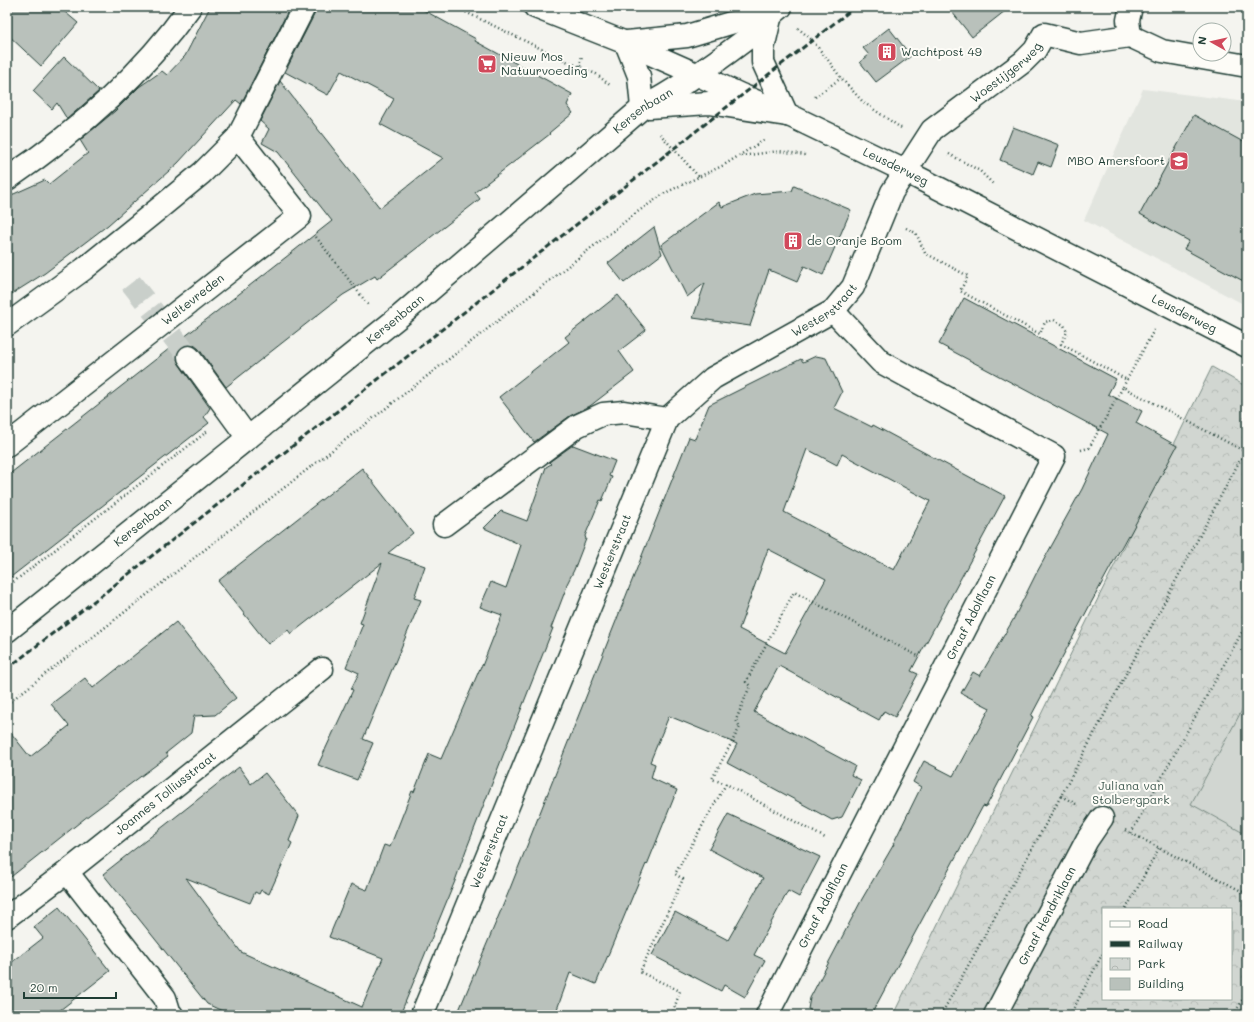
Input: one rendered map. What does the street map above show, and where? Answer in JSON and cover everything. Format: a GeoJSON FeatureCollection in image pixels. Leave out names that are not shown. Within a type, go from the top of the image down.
{"type":"FeatureCollection","features":[{"type":"Feature","properties":{"kind":"street"},"geometry":{"type":"LineString","coordinates":[[7,180],[41,157],[92,115],[146,63],[190,7]]}},
{"type":"Feature","properties":{"kind":"street"},"geometry":{"type":"LineString","coordinates":[[7,325],[84,270],[202,172],[238,137],[304,7]]}},
{"type":"Feature","properties":{"kind":"street","name":"Leusderweg"},"geometry":{"type":"LineString","coordinates":[[536,7],[626,43],[696,74],[905,171],[1247,346]]}},
{"type":"Feature","properties":{"kind":"street"},"geometry":{"type":"LineString","coordinates":[[1131,7],[1128,20],[1130,36],[1162,51],[1247,66]]}},
{"type":"Feature","properties":{"kind":"street"},"geometry":{"type":"LineString","coordinates":[[775,11],[687,36],[626,43],[639,76],[640,110],[708,103],[787,115]]}},
{"type":"Feature","properties":{"kind":"street"},"geometry":{"type":"LineString","coordinates":[[775,11],[763,49],[763,62],[787,115]]}},
{"type":"Feature","properties":{"kind":"street","name":"Kersenbaan"},"geometry":{"type":"LineString","coordinates":[[7,631],[386,328],[640,110],[665,96],[746,39],[775,11]]}},
{"type":"Feature","properties":{"kind":"street","name":"Woestijgerweg"},"geometry":{"type":"LineString","coordinates":[[905,171],[932,130],[1022,62],[1035,50],[1044,34],[1081,43],[1130,36]]}},
{"type":"Feature","properties":{"kind":"street"},"geometry":{"type":"LineString","coordinates":[[238,137],[300,216]]}},
{"type":"Feature","properties":{"kind":"street","name":"Westerstraat"},"geometry":{"type":"LineString","coordinates":[[422,1015],[667,419],[713,378],[834,311],[853,287],[892,192],[905,171]]}},
{"type":"Feature","properties":{"kind":"street","name":"Weltevreden"},"geometry":{"type":"LineString","coordinates":[[7,445],[300,216]]}},
{"type":"Feature","properties":{"kind":"street"},"geometry":{"type":"LineString","coordinates":[[834,311],[881,362],[1054,456]]}},
{"type":"Feature","properties":{"kind":"street"},"geometry":{"type":"LineString","coordinates":[[189,357],[248,438]]}},
{"type":"Feature","properties":{"kind":"street"},"geometry":{"type":"LineString","coordinates":[[444,525],[577,426],[603,414],[624,412],[667,419]]}},
{"type":"Feature","properties":{"kind":"street","name":"Graaf Adolflaan"},"geometry":{"type":"LineString","coordinates":[[767,1015],[1054,456]]}},
{"type":"Feature","properties":{"kind":"street","name":"Joannes Tolliusstraat"},"geometry":{"type":"LineString","coordinates":[[7,917],[67,872],[322,668]]}},
{"type":"Feature","properties":{"kind":"street","name":"Graaf Hendriklaan"},"geometry":{"type":"LineString","coordinates":[[995,1015],[1087,840],[1102,818]]}},
{"type":"Feature","properties":{"kind":"street"},"geometry":{"type":"LineString","coordinates":[[67,872],[165,998],[170,1015]]}},
{"type":"Feature","properties":{"kind":"path"},"geometry":{"type":"LineString","coordinates":[[455,7],[580,66]]}},
{"type":"Feature","properties":{"kind":"path"},"geometry":{"type":"LineString","coordinates":[[775,11],[790,21],[812,40],[841,78],[863,102],[902,129],[924,141]]}},
{"type":"Feature","properties":{"kind":"path"},"geometry":{"type":"LineString","coordinates":[[640,110],[699,177]]}},
{"type":"Feature","properties":{"kind":"path"},"geometry":{"type":"LineString","coordinates":[[7,704],[636,212],[665,193],[724,165],[738,156]]}},
{"type":"Feature","properties":{"kind":"path"},"geometry":{"type":"LineString","coordinates":[[300,216],[386,328]]}},
{"type":"Feature","properties":{"kind":"path"},"geometry":{"type":"LineString","coordinates":[[882,216],[916,233],[925,253],[968,276],[960,291],[1040,334],[1045,322],[1054,320],[1064,325],[1067,332],[1061,344],[1127,380]]}},
{"type":"Feature","properties":{"kind":"path"},"geometry":{"type":"LineString","coordinates":[[1054,456],[1089,448],[1168,305]]}},
{"type":"Feature","properties":{"kind":"path"},"geometry":{"type":"LineString","coordinates":[[1123,387],[1244,451]]}},
{"type":"Feature","properties":{"kind":"path"},"geometry":{"type":"LineString","coordinates":[[7,587],[212,428]]}},
{"type":"Feature","properties":{"kind":"path"},"geometry":{"type":"LineString","coordinates":[[941,1015],[1061,796],[1247,446]]}},
{"type":"Feature","properties":{"kind":"path"},"geometry":{"type":"LineString","coordinates":[[850,852],[726,784],[712,779],[740,727],[736,720],[750,686],[746,682],[794,592],[944,669]]}},
{"type":"Feature","properties":{"kind":"path"},"geometry":{"type":"LineString","coordinates":[[1131,833],[1247,623]]}},
{"type":"Feature","properties":{"kind":"path"},"geometry":{"type":"LineString","coordinates":[[672,1015],[680,991],[640,972],[683,879],[675,874],[726,784]]}},
{"type":"Feature","properties":{"kind":"path"},"geometry":{"type":"LineString","coordinates":[[1061,796],[1247,894]]}},
{"type":"Feature","properties":{"kind":"path"},"geometry":{"type":"LineString","coordinates":[[1127,908],[1159,848]]}},
{"type":"Feature","properties":{"kind":"path"},"geometry":{"type":"LineString","coordinates":[[1070,1015],[1102,955]]}},
{"type":"Feature","properties":{"kind":"path"},"geometry":{"type":"LineString","coordinates":[[1234,1015],[1247,991]]}},
{"type":"Feature","properties":{"kind":"shaded area","name":"MBO Amersfoort"},"geometry":{"type":"Polygon","coordinates":[[[1143,89],[1247,102],[1247,306],[1084,220],[1143,89]]]}},
{"type":"Feature","properties":{"kind":"green space","name":"Juliana van Stolbergpark"},"geometry":{"type":"Polygon","coordinates":[[[1212,367],[1247,387],[1247,1015],[893,1015],[1212,367]]]}},
{"type":"Feature","properties":{"kind":"green space"},"geometry":{"type":"Polygon","coordinates":[[[1247,701],[1247,835],[1191,804],[1247,701]]]}},
{"type":"Feature","properties":{"kind":"building"},"geometry":{"type":"Polygon","coordinates":[[[7,7],[59,7],[78,23],[41,66],[7,34],[7,7]]]}},
{"type":"Feature","properties":{"kind":"building"},"geometry":{"type":"Polygon","coordinates":[[[210,7],[290,7],[241,104],[236,100],[178,163],[108,225],[45,273],[7,297],[7,197],[45,180],[49,184],[88,153],[80,140],[115,111],[139,87],[162,71],[167,75],[185,56],[210,7]]]}},
{"type":"Feature","properties":{"kind":"building"},"geometry":{"type":"Polygon","coordinates":[[[316,7],[418,7],[476,39],[475,41],[572,94],[567,105],[573,113],[549,133],[550,134],[475,192],[480,199],[377,279],[375,276],[343,295],[226,387],[199,349],[194,345],[181,347],[177,352],[177,359],[210,408],[204,417],[209,423],[7,580],[7,476],[332,221],[278,152],[262,143],[269,129],[260,121],[280,81],[380,208],[443,158],[380,124],[394,99],[341,71],[328,95],[285,72],[315,13],[316,7]]]}},
{"type":"Feature","properties":{"kind":"building"},"geometry":{"type":"Polygon","coordinates":[[[948,7],[1010,7],[972,37],[948,7]]]}},
{"type":"Feature","properties":{"kind":"building","name":"Wachtpost 49"},"geometry":{"type":"Polygon","coordinates":[[[889,28],[911,56],[876,82],[860,62],[869,55],[863,48],[889,28]]]}},
{"type":"Feature","properties":{"kind":"building"},"geometry":{"type":"Polygon","coordinates":[[[64,57],[99,91],[67,119],[57,103],[52,109],[33,91],[64,57]]]}},
{"type":"Feature","properties":{"kind":"building"},"geometry":{"type":"Polygon","coordinates":[[[1194,115],[1247,144],[1247,283],[1184,249],[1189,241],[1140,214],[1194,115]]]}},
{"type":"Feature","properties":{"kind":"building"},"geometry":{"type":"Polygon","coordinates":[[[1013,127],[1059,145],[1051,167],[1038,162],[1033,174],[1000,160],[1013,127]]]}},
{"type":"Feature","properties":{"kind":"building"},"geometry":{"type":"Polygon","coordinates":[[[794,186],[851,210],[823,275],[804,266],[797,282],[769,270],[750,326],[693,318],[705,283],[687,297],[661,245],[719,202],[722,207],[755,194],[792,191],[794,186]]]}},
{"type":"Feature","properties":{"kind":"building"},"geometry":{"type":"Polygon","coordinates":[[[654,227],[662,254],[624,283],[608,263],[654,227]]]}},
{"type":"Feature","properties":{"kind":"building"},"geometry":{"type":"Polygon","coordinates":[[[618,295],[646,330],[619,351],[634,372],[590,406],[570,416],[534,442],[499,397],[569,342],[565,337],[618,295]]]}},
{"type":"Feature","properties":{"kind":"building"},"geometry":{"type":"Polygon","coordinates":[[[964,298],[1116,379],[1108,394],[1142,411],[1136,423],[1177,446],[1031,716],[1033,717],[986,807],[983,806],[871,1015],[820,1015],[808,1009],[810,998],[862,899],[894,844],[921,787],[913,782],[924,761],[953,776],[990,708],[961,693],[973,672],[980,676],[1013,620],[1082,489],[1108,434],[939,344],[964,298]]]}},
{"type":"Feature","properties":{"kind":"building"},"geometry":{"type":"Polygon","coordinates":[[[816,356],[826,358],[842,392],[834,408],[872,427],[873,425],[1005,496],[911,671],[918,674],[895,717],[884,711],[879,720],[779,666],[754,712],[855,766],[851,775],[861,780],[842,817],[832,820],[727,763],[737,744],[669,716],[650,762],[655,764],[651,778],[677,790],[647,865],[646,864],[596,984],[570,973],[555,1015],[457,1015],[509,891],[689,437],[695,439],[709,405],[801,359],[803,362],[816,356]],[[807,449],[784,512],[894,570],[930,501],[842,454],[837,465],[807,449]],[[768,549],[739,629],[785,653],[826,579],[768,549]]]}},
{"type":"Feature","properties":{"kind":"building"},"geometry":{"type":"Polygon","coordinates":[[[573,445],[615,461],[609,476],[612,477],[602,501],[600,500],[585,536],[586,539],[566,586],[551,628],[553,628],[455,881],[400,1015],[231,1015],[207,1004],[103,874],[239,767],[251,784],[265,773],[299,816],[289,841],[292,843],[269,894],[261,890],[259,894],[255,892],[250,903],[186,878],[241,952],[362,1007],[383,958],[329,937],[351,884],[367,890],[384,845],[390,847],[412,791],[414,792],[429,754],[441,759],[482,666],[502,615],[480,607],[491,582],[506,588],[521,545],[484,528],[501,511],[527,521],[546,467],[551,464],[549,462],[573,445]]]}},
{"type":"Feature","properties":{"kind":"building"},"geometry":{"type":"Polygon","coordinates":[[[362,468],[413,533],[388,553],[425,566],[414,598],[421,600],[363,739],[373,743],[357,780],[318,765],[353,690],[351,689],[359,673],[346,667],[363,624],[360,623],[382,563],[291,634],[288,630],[268,644],[218,581],[362,468]]]}},
{"type":"Feature","properties":{"kind":"building"},"geometry":{"type":"Polygon","coordinates":[[[176,622],[236,698],[215,715],[194,716],[191,733],[166,753],[168,756],[89,815],[7,880],[7,728],[30,757],[69,726],[51,704],[85,678],[93,688],[176,622]]]}},
{"type":"Feature","properties":{"kind":"building"},"geometry":{"type":"Polygon","coordinates":[[[728,814],[820,857],[799,897],[788,891],[754,955],[765,960],[745,997],[724,985],[721,991],[652,955],[675,912],[728,940],[763,878],[709,849],[728,814]]]}},
{"type":"Feature","properties":{"kind":"building"},"geometry":{"type":"Polygon","coordinates":[[[59,907],[110,971],[55,1014],[7,1015],[7,966],[43,938],[34,927],[59,907]]]}},
{"type":"Feature","properties":{"kind":"tunnel"},"geometry":{"type":"LineString","coordinates":[[131,283],[189,357]]}},
{"type":"Feature","properties":{"kind":"railway"},"geometry":{"type":"LineString","coordinates":[[7,669],[855,7]]}},
{"type":"Feature","properties":{"kind":"place","name":"Wachtpost 49"},"geometry":{"type":"Point","coordinates":[887,52]}},
{"type":"Feature","properties":{"kind":"place","name":"Nieuw Mos Natuurvoeding"},"geometry":{"type":"Point","coordinates":[487,64]}},
{"type":"Feature","properties":{"kind":"place","name":"MBO Amersfoort"},"geometry":{"type":"Point","coordinates":[1179,161]}},
{"type":"Feature","properties":{"kind":"place","name":"de Oranje Boom"},"geometry":{"type":"Point","coordinates":[793,241]}}]}
